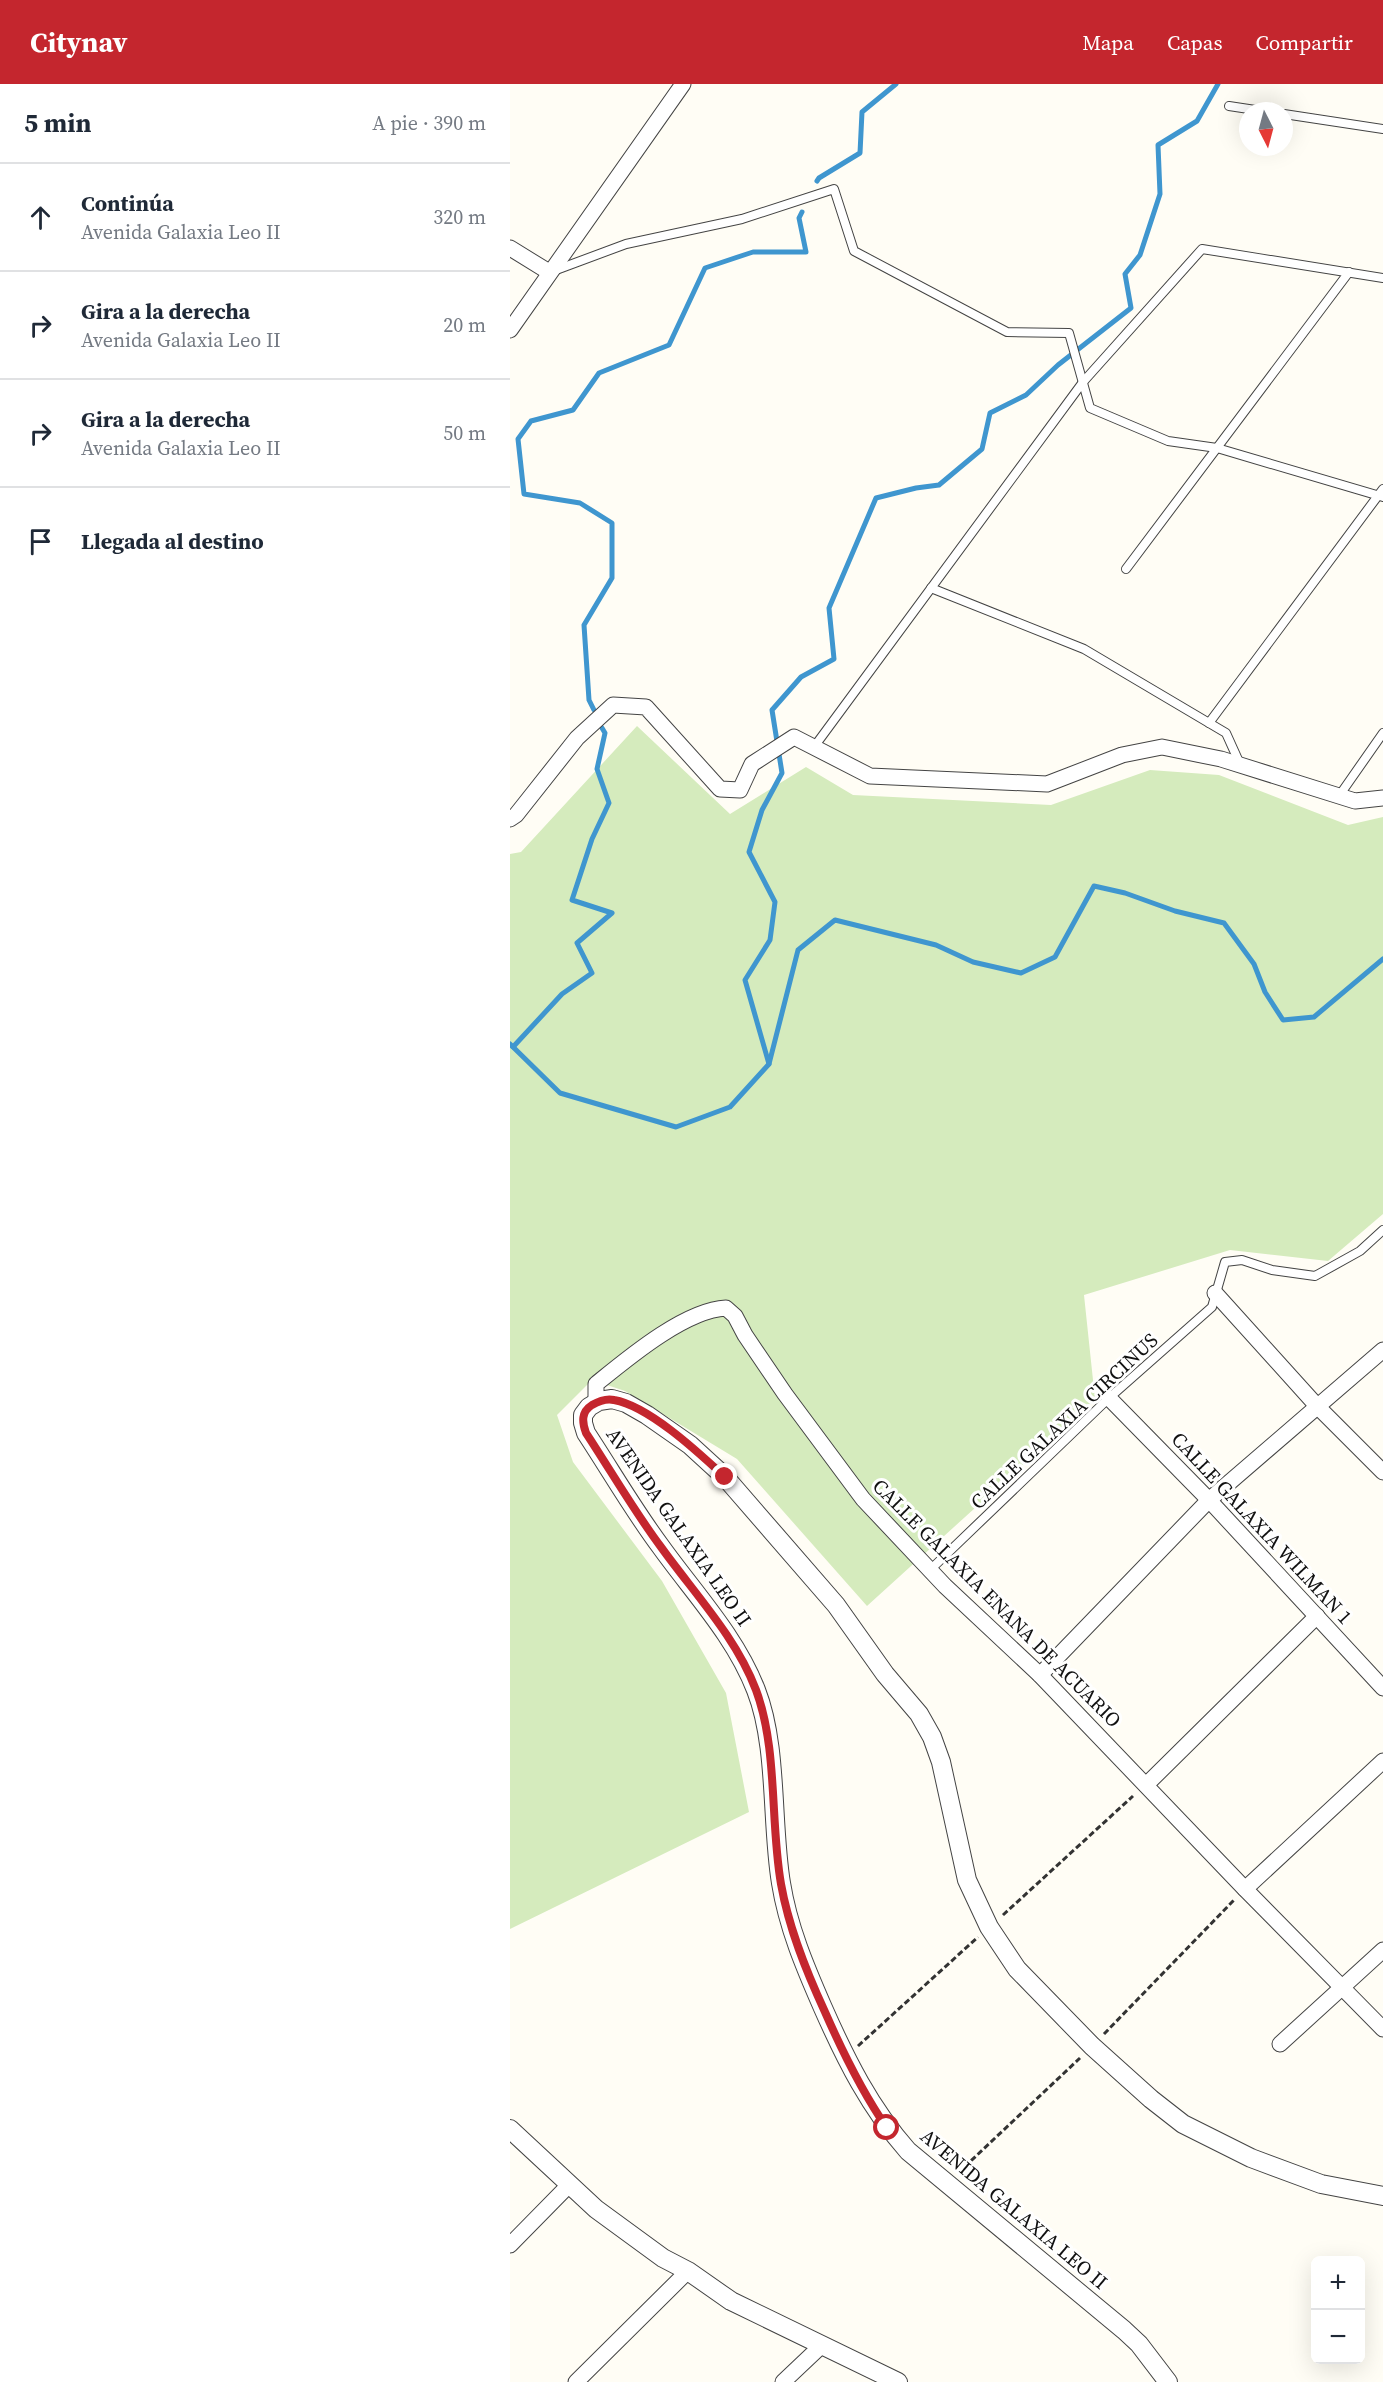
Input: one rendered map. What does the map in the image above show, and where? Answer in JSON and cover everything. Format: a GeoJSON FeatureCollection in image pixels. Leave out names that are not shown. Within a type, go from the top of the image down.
{"type":"FeatureCollection","features":[{"type":"Feature","properties":{"kind":"street"},"geometry":{"type":"LineString","coordinates":[[510,330],[682,84]]}},
{"type":"Feature","properties":{"kind":"street"},"geometry":{"type":"LineString","coordinates":[[510,248],[549,272]]}},
{"type":"Feature","properties":{"kind":"street"},"geometry":{"type":"LineString","coordinates":[[510,819],[516,815],[577,738],[613,705],[646,707],[720,789],[740,790],[752,764],[794,737],[870,776],[1047,784],[1122,755],[1162,747],[1240,765],[1355,801],[1383,798]]}},
{"type":"Feature","properties":{"kind":"street"},"geometry":{"type":"LineString","coordinates":[[1215,1293],[1317,1407],[1383,1472]]}},
{"type":"Feature","properties":{"kind":"street","name":"CALLE GALAXIA ENANA DE ACUARIO"},"geometry":{"type":"LineString","coordinates":[[596,1403],[596,1384],[630,1356],[710,1309],[726,1308],[735,1316],[784,1394],[862,1499],[930,1570],[1040,1675],[1383,2029]]}},
{"type":"Feature","properties":{"kind":"street"},"geometry":{"type":"LineString","coordinates":[[1040,1675],[1209,1500],[1383,1350]]}},
{"type":"Feature","properties":{"kind":"street","name":"CALLE GALAXIA WILMAN 1"},"geometry":{"type":"LineString","coordinates":[[1109,1398],[1209,1500],[1383,1688]]}},
{"type":"Feature","properties":{"kind":"street","name":"AVENIDA GALAXIA LEO II"},"geometry":{"type":"LineString","coordinates":[[1168,2382],[1139,2344],[1124,2330],[908,2151],[887,2128],[870,2103],[839,2044],[807,1973],[791,1929],[781,1883],[771,1764],[757,1693],[731,1640],[659,1545],[586,1433],[583,1415],[589,1407],[612,1399],[626,1403],[690,1445],[725,1477],[836,1605],[885,1674],[919,1714],[932,1737],[940,1762],[967,1880],[989,1927],[1017,1969],[1092,2046],[1151,2099],[1183,2124],[1251,2158],[1321,2184],[1383,2196]]}},
{"type":"Feature","properties":{"kind":"street"},"geometry":{"type":"LineString","coordinates":[[1146,1785],[1317,1617]]}},
{"type":"Feature","properties":{"kind":"street"},"geometry":{"type":"LineString","coordinates":[[1245,1889],[1383,1761]]}},
{"type":"Feature","properties":{"kind":"street"},"geometry":{"type":"LineString","coordinates":[[1280,2044],[1383,1950]]}},
{"type":"Feature","properties":{"kind":"street"},"geometry":{"type":"LineString","coordinates":[[510,2129],[596,2209],[663,2258],[688,2271],[731,2301],[898,2382]]}},
{"type":"Feature","properties":{"kind":"street"},"geometry":{"type":"LineString","coordinates":[[510,2245],[569,2185]]}},
{"type":"Feature","properties":{"kind":"street"},"geometry":{"type":"LineString","coordinates":[[576,2382],[688,2271]]}},
{"type":"Feature","properties":{"kind":"street"},"geometry":{"type":"LineString","coordinates":[[783,2382],[820,2346]]}},
{"type":"Feature","properties":{"kind":"lane"},"geometry":{"type":"LineString","coordinates":[[1228,106],[1239,108]]}},
{"type":"Feature","properties":{"kind":"lane"},"geometry":{"type":"LineString","coordinates":[[1293,115],[1383,129]]}},
{"type":"Feature","properties":{"kind":"lane"},"geometry":{"type":"LineString","coordinates":[[549,272],[626,244],[742,219],[834,189],[854,251],[1007,332],[1069,333],[1090,408],[1168,441],[1217,448],[1382,494],[1209,723]]}},
{"type":"Feature","properties":{"kind":"lane"},"geometry":{"type":"LineString","coordinates":[[813,747],[1083,382],[1202,249],[1383,278]]}},
{"type":"Feature","properties":{"kind":"lane"},"geometry":{"type":"LineString","coordinates":[[1126,569],[1349,272]]}},
{"type":"Feature","properties":{"kind":"lane"},"geometry":{"type":"LineString","coordinates":[[931,588],[1084,649],[1226,733],[1240,765]]}},
{"type":"Feature","properties":{"kind":"lane"},"geometry":{"type":"LineString","coordinates":[[1339,796],[1383,733]]}},
{"type":"Feature","properties":{"kind":"lane","name":"CALLE GALAXIA CIRCINUS"},"geometry":{"type":"LineString","coordinates":[[930,1570],[1109,1398],[1212,1307],[1225,1262],[1242,1260],[1272,1270],[1314,1276],[1360,1251],[1383,1230]]}},
{"type":"Feature","properties":{"kind":"green space"},"geometry":{"type":"Polygon","coordinates":[[[637,726],[730,814],[806,767],[853,795],[1051,805],[1150,770],[1219,775],[1348,825],[1383,817],[1383,1214],[1328,1261],[1230,1250],[1084,1295],[1095,1399],[867,1606],[737,1459],[625,1391],[592,1380],[557,1415],[573,1462],[662,1581],[726,1693],[749,1812],[510,1929],[510,854],[521,852],[637,726]]]}},
{"type":"Feature","properties":{"kind":"waterway"},"geometry":{"type":"LineString","coordinates":[[817,181],[860,153],[862,112],[896,84]]}},
{"type":"Feature","properties":{"kind":"waterway"},"geometry":{"type":"LineString","coordinates":[[769,1064],[745,980],[770,940],[775,902],[749,852],[762,810],[782,773],[772,710],[801,677],[834,659],[829,608],[876,498],[939,485],[982,449],[990,413],[1026,395],[1058,365],[1131,308],[1125,274],[1140,255],[1160,194],[1158,145],[1197,121],[1218,84]]}},
{"type":"Feature","properties":{"kind":"waterway"},"geometry":{"type":"LineString","coordinates":[[594,710],[589,700],[584,625],[612,578],[612,523],[580,503],[524,494],[518,439],[531,421],[573,410],[599,373],[669,345],[705,268],[753,252],[806,252],[799,218],[802,212]]}},
{"type":"Feature","properties":{"kind":"waterway"},"geometry":{"type":"LineString","coordinates":[[513,1047],[562,994],[592,973],[577,943],[612,913],[572,900],[592,839],[609,803],[597,769],[605,733],[602,728]]}},
{"type":"Feature","properties":{"kind":"waterway"},"geometry":{"type":"LineString","coordinates":[[510,1044],[560,1093],[676,1127],[730,1107],[769,1064],[798,950],[835,920],[936,945],[973,962],[1021,973],[1055,957],[1094,886],[1125,893],[1175,911],[1224,923],[1254,964],[1265,992],[1283,1020],[1314,1017],[1383,959]]}},
{"type":"Feature","properties":{"kind":"route"},"geometry":{"type":"LineString","coordinates":[[725,1477],[690,1445],[626,1403],[612,1399],[599,1401],[589,1407],[583,1415],[586,1433],[659,1545],[731,1640],[746,1667],[757,1693],[771,1764],[781,1883],[791,1929],[807,1973],[839,2044],[870,2103],[887,2128]]}}]}
